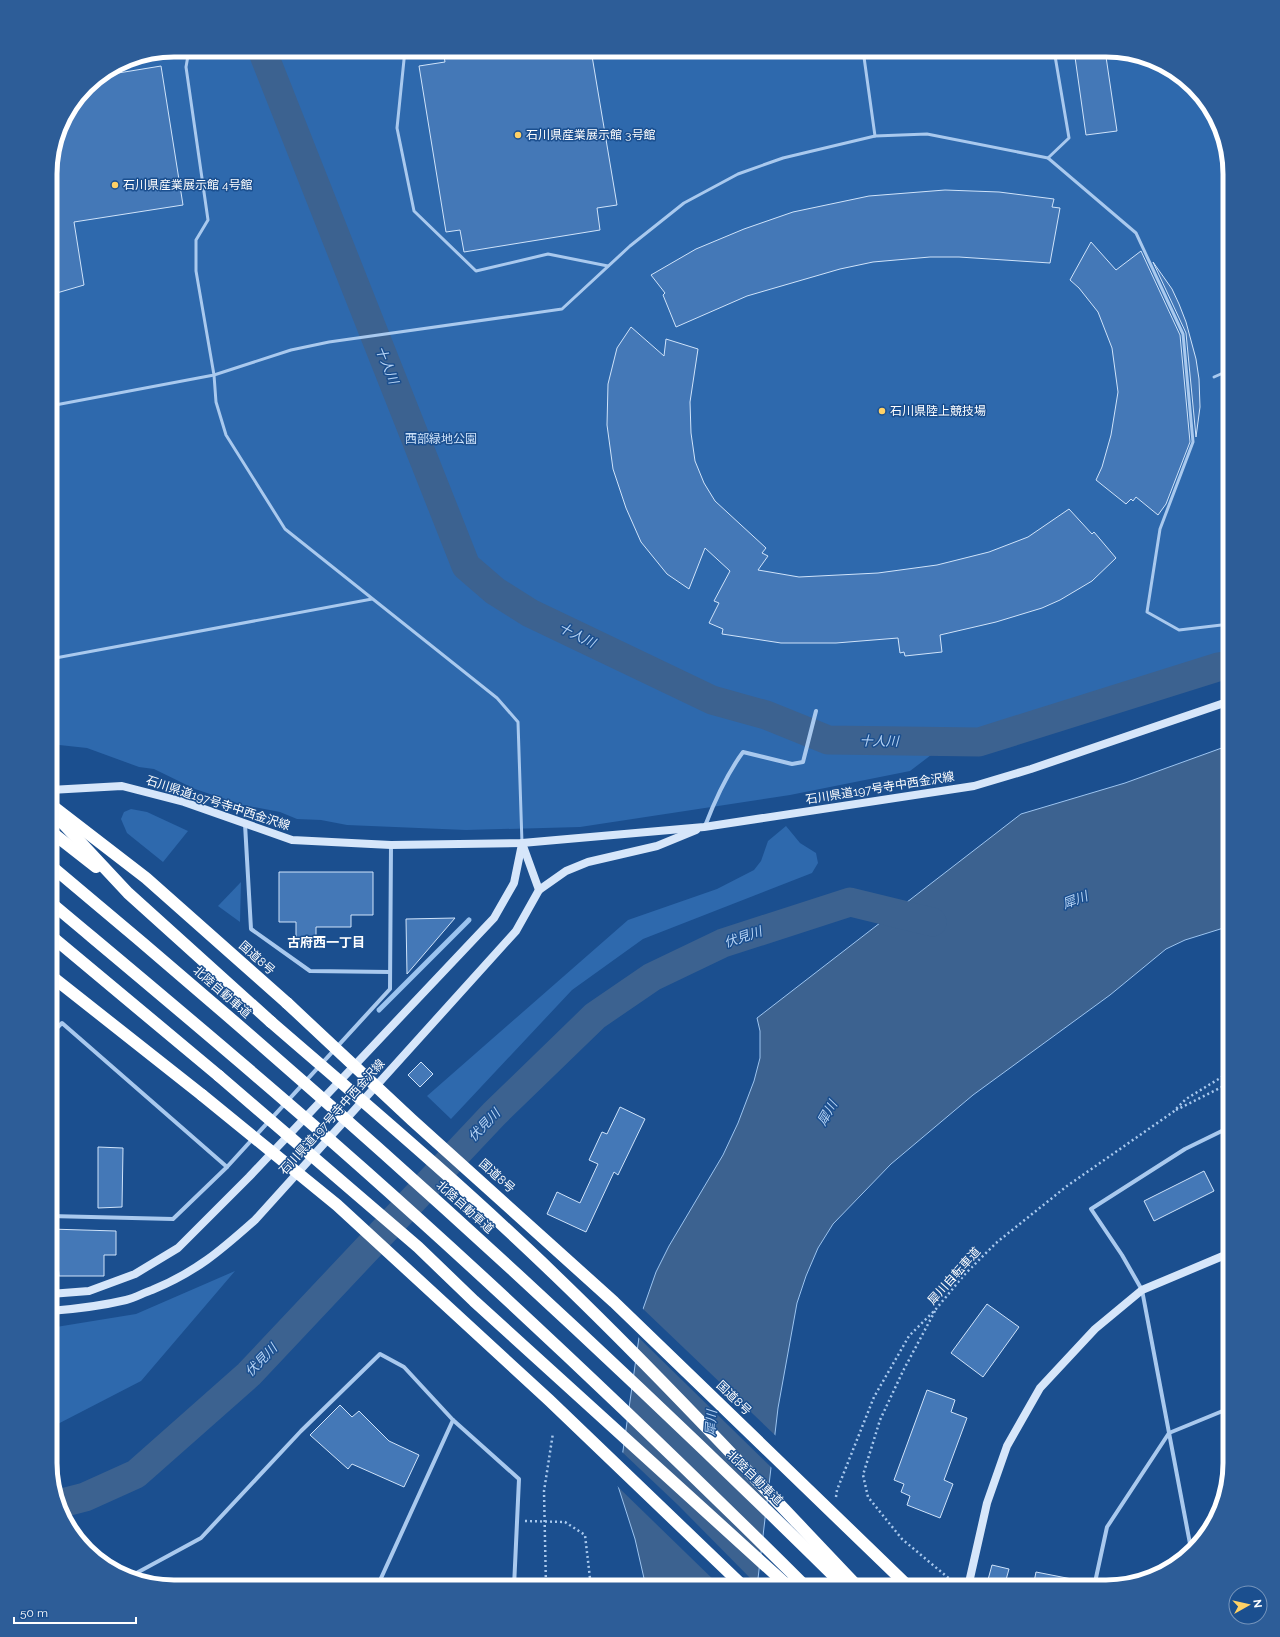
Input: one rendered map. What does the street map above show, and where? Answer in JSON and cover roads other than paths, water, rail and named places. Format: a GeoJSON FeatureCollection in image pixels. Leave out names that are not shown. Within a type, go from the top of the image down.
{"type":"FeatureCollection","features":[{"type":"Feature","properties":{"kind":"highway","name":"国道8号"},"geometry":{"type":"LineString","coordinates":[[57,809],[146,878],[287,1003],[412,1120],[614,1302],[902,1580]]}},
{"type":"Feature","properties":{"kind":"highway"},"geometry":{"type":"LineString","coordinates":[[57,817],[128,893]]}},
{"type":"Feature","properties":{"kind":"highway"},"geometry":{"type":"LineString","coordinates":[[57,837],[128,893],[271,1022],[472,1198],[555,1275],[725,1447],[851,1580]]}},
{"type":"Feature","properties":{"kind":"highway","name":"北陸自動車道"},"geometry":{"type":"LineString","coordinates":[[57,871],[174,969],[393,1160],[556,1309],[718,1461],[838,1580]]}},
{"type":"Feature","properties":{"kind":"highway"},"geometry":{"type":"LineString","coordinates":[[57,908],[363,1168],[536,1328],[716,1498],[799,1580]]}},
{"type":"Feature","properties":{"kind":"highway"},"geometry":{"type":"LineString","coordinates":[[57,941],[219,1076],[418,1247],[474,1301],[781,1580]]}},
{"type":"Feature","properties":{"kind":"highway"},"geometry":{"type":"LineString","coordinates":[[57,981],[202,1095],[337,1205],[549,1400],[737,1580]]}},
{"type":"Feature","properties":{"kind":"main road","name":"石川県道197号寺中西金沢線"},"geometry":{"type":"LineString","coordinates":[[57,790],[122,786],[184,802],[292,840],[392,845],[522,843],[704,827],[974,786],[1031,769],[1223,703]]}},
{"type":"Feature","properties":{"kind":"main road"},"geometry":{"type":"LineString","coordinates":[[522,843],[539,890],[566,871],[588,862],[657,846],[704,827]]}},
{"type":"Feature","properties":{"kind":"main road","name":"石川県道197号寺中西金沢線"},"geometry":{"type":"LineString","coordinates":[[57,1293],[89,1291],[135,1274],[178,1248],[249,1177],[494,918],[514,883],[522,843]]}},
{"type":"Feature","properties":{"kind":"main road","name":"石川県道197号寺中西金沢線"},"geometry":{"type":"LineString","coordinates":[[57,1310],[90,1308],[128,1300],[187,1274],[218,1252],[255,1220],[516,931],[539,890]]}},
{"type":"Feature","properties":{"kind":"main road"},"geometry":{"type":"LineString","coordinates":[[970,1580],[987,1503],[1008,1446],[1040,1388],[1095,1329],[1142,1290],[1223,1256]]}},
{"type":"Feature","properties":{"kind":"street"},"geometry":{"type":"LineString","coordinates":[[704,827],[719,790],[730,770],[743,752],[792,764],[803,762],[816,711]]}},
{"type":"Feature","properties":{"kind":"street"},"geometry":{"type":"LineString","coordinates":[[245,824],[251,929],[310,971],[390,972]]}},
{"type":"Feature","properties":{"kind":"street"},"geometry":{"type":"LineString","coordinates":[[57,1216],[174,1219],[227,1166],[390,989],[392,845]]}},
{"type":"Feature","properties":{"kind":"street"},"geometry":{"type":"LineString","coordinates":[[57,1028],[62,1023],[227,1166]]}},
{"type":"Feature","properties":{"kind":"street"},"geometry":{"type":"LineString","coordinates":[[1190,1544],[1142,1290],[1122,1255],[1091,1210],[1186,1149],[1223,1130]]}},
{"type":"Feature","properties":{"kind":"street"},"geometry":{"type":"LineString","coordinates":[[136,1573],[201,1538],[301,1431],[380,1354],[404,1367],[453,1420],[519,1480],[514,1580]]}},
{"type":"Feature","properties":{"kind":"street"},"geometry":{"type":"LineString","coordinates":[[1096,1580],[1107,1527],[1169,1433],[1223,1411]]}},
{"type":"Feature","properties":{"kind":"street"},"geometry":{"type":"LineString","coordinates":[[380,1580],[453,1420]]}},
{"type":"Feature","properties":{"kind":"lane"},"geometry":{"type":"LineString","coordinates":[[188,57],[186,66],[208,220],[196,240],[196,271],[214,375],[216,402],[226,435],[285,529],[497,698],[518,722],[522,843]]}},
{"type":"Feature","properties":{"kind":"lane"},"geometry":{"type":"LineString","coordinates":[[404,57],[397,128],[414,211],[476,271],[548,254],[608,266]]}},
{"type":"Feature","properties":{"kind":"lane"},"geometry":{"type":"LineString","coordinates":[[864,57],[876,136]]}},
{"type":"Feature","properties":{"kind":"lane"},"geometry":{"type":"LineString","coordinates":[[1048,158],[1069,138],[1055,57]]}},
{"type":"Feature","properties":{"kind":"lane"},"geometry":{"type":"LineString","coordinates":[[57,405],[214,375],[291,350],[329,342],[562,309],[608,266],[684,203],[738,174],[783,158],[876,136],[927,134],[1048,158],[1136,233],[1183,334],[1193,442],[1160,529],[1147,612],[1179,630],[1223,625]]}},
{"type":"Feature","properties":{"kind":"lane"},"geometry":{"type":"LineString","coordinates":[[1214,377],[1223,373]]}},
{"type":"Feature","properties":{"kind":"lane"},"geometry":{"type":"LineString","coordinates":[[57,658],[372,599]]}},
{"type":"Feature","properties":{"kind":"water","name":"犀川"},"geometry":{"type":"Polygon","coordinates":[[[1223,748],[1223,928],[1185,940],[1166,949],[1110,995],[973,1095],[891,1164],[833,1224],[818,1248],[806,1276],[797,1303],[778,1408],[758,1580],[644,1580],[635,1539],[618,1486],[643,1309],[656,1272],[669,1246],[723,1155],[738,1123],[754,1081],[760,1058],[760,1031],[757,1018],[1021,814],[1125,783],[1223,748]]]}},
{"type":"Feature","properties":{"kind":"waterway","name":"十人川"},"geometry":{"type":"LineString","coordinates":[[265,57],[466,566],[495,591],[530,613],[712,700],[766,715],[828,740],[979,742],[1223,666]]}},
{"type":"Feature","properties":{"kind":"waterway","name":"伏見川"},"geometry":{"type":"LineString","coordinates":[[64,1503],[85,1497],[136,1474],[249,1374],[494,1114],[595,1016],[652,977],[723,943],[850,902],[932,922]]}},
{"type":"Feature","properties":{"kind":"waterway"},"geometry":{"type":"LineString","coordinates":[[379,1010],[469,920]]}},
{"type":"Feature","properties":{"kind":"place","name":"石川県産業展示館 3号館"},"geometry":{"type":"Point","coordinates":[518,135]}},
{"type":"Feature","properties":{"kind":"place","name":"石川県産業展示館 4号館"},"geometry":{"type":"Point","coordinates":[115,185]}},
{"type":"Feature","properties":{"kind":"place","name":"石川県陸上競技場"},"geometry":{"type":"Point","coordinates":[882,411]}},
{"type":"Feature","properties":{"kind":"district","name":"古府西一丁目"},"geometry":{"type":"Point","coordinates":[326,942]}},
{"type":"Feature","properties":{"kind":"park label","name":"西部緑地公園"},"geometry":{"type":"Point","coordinates":[441,439]}}]}
